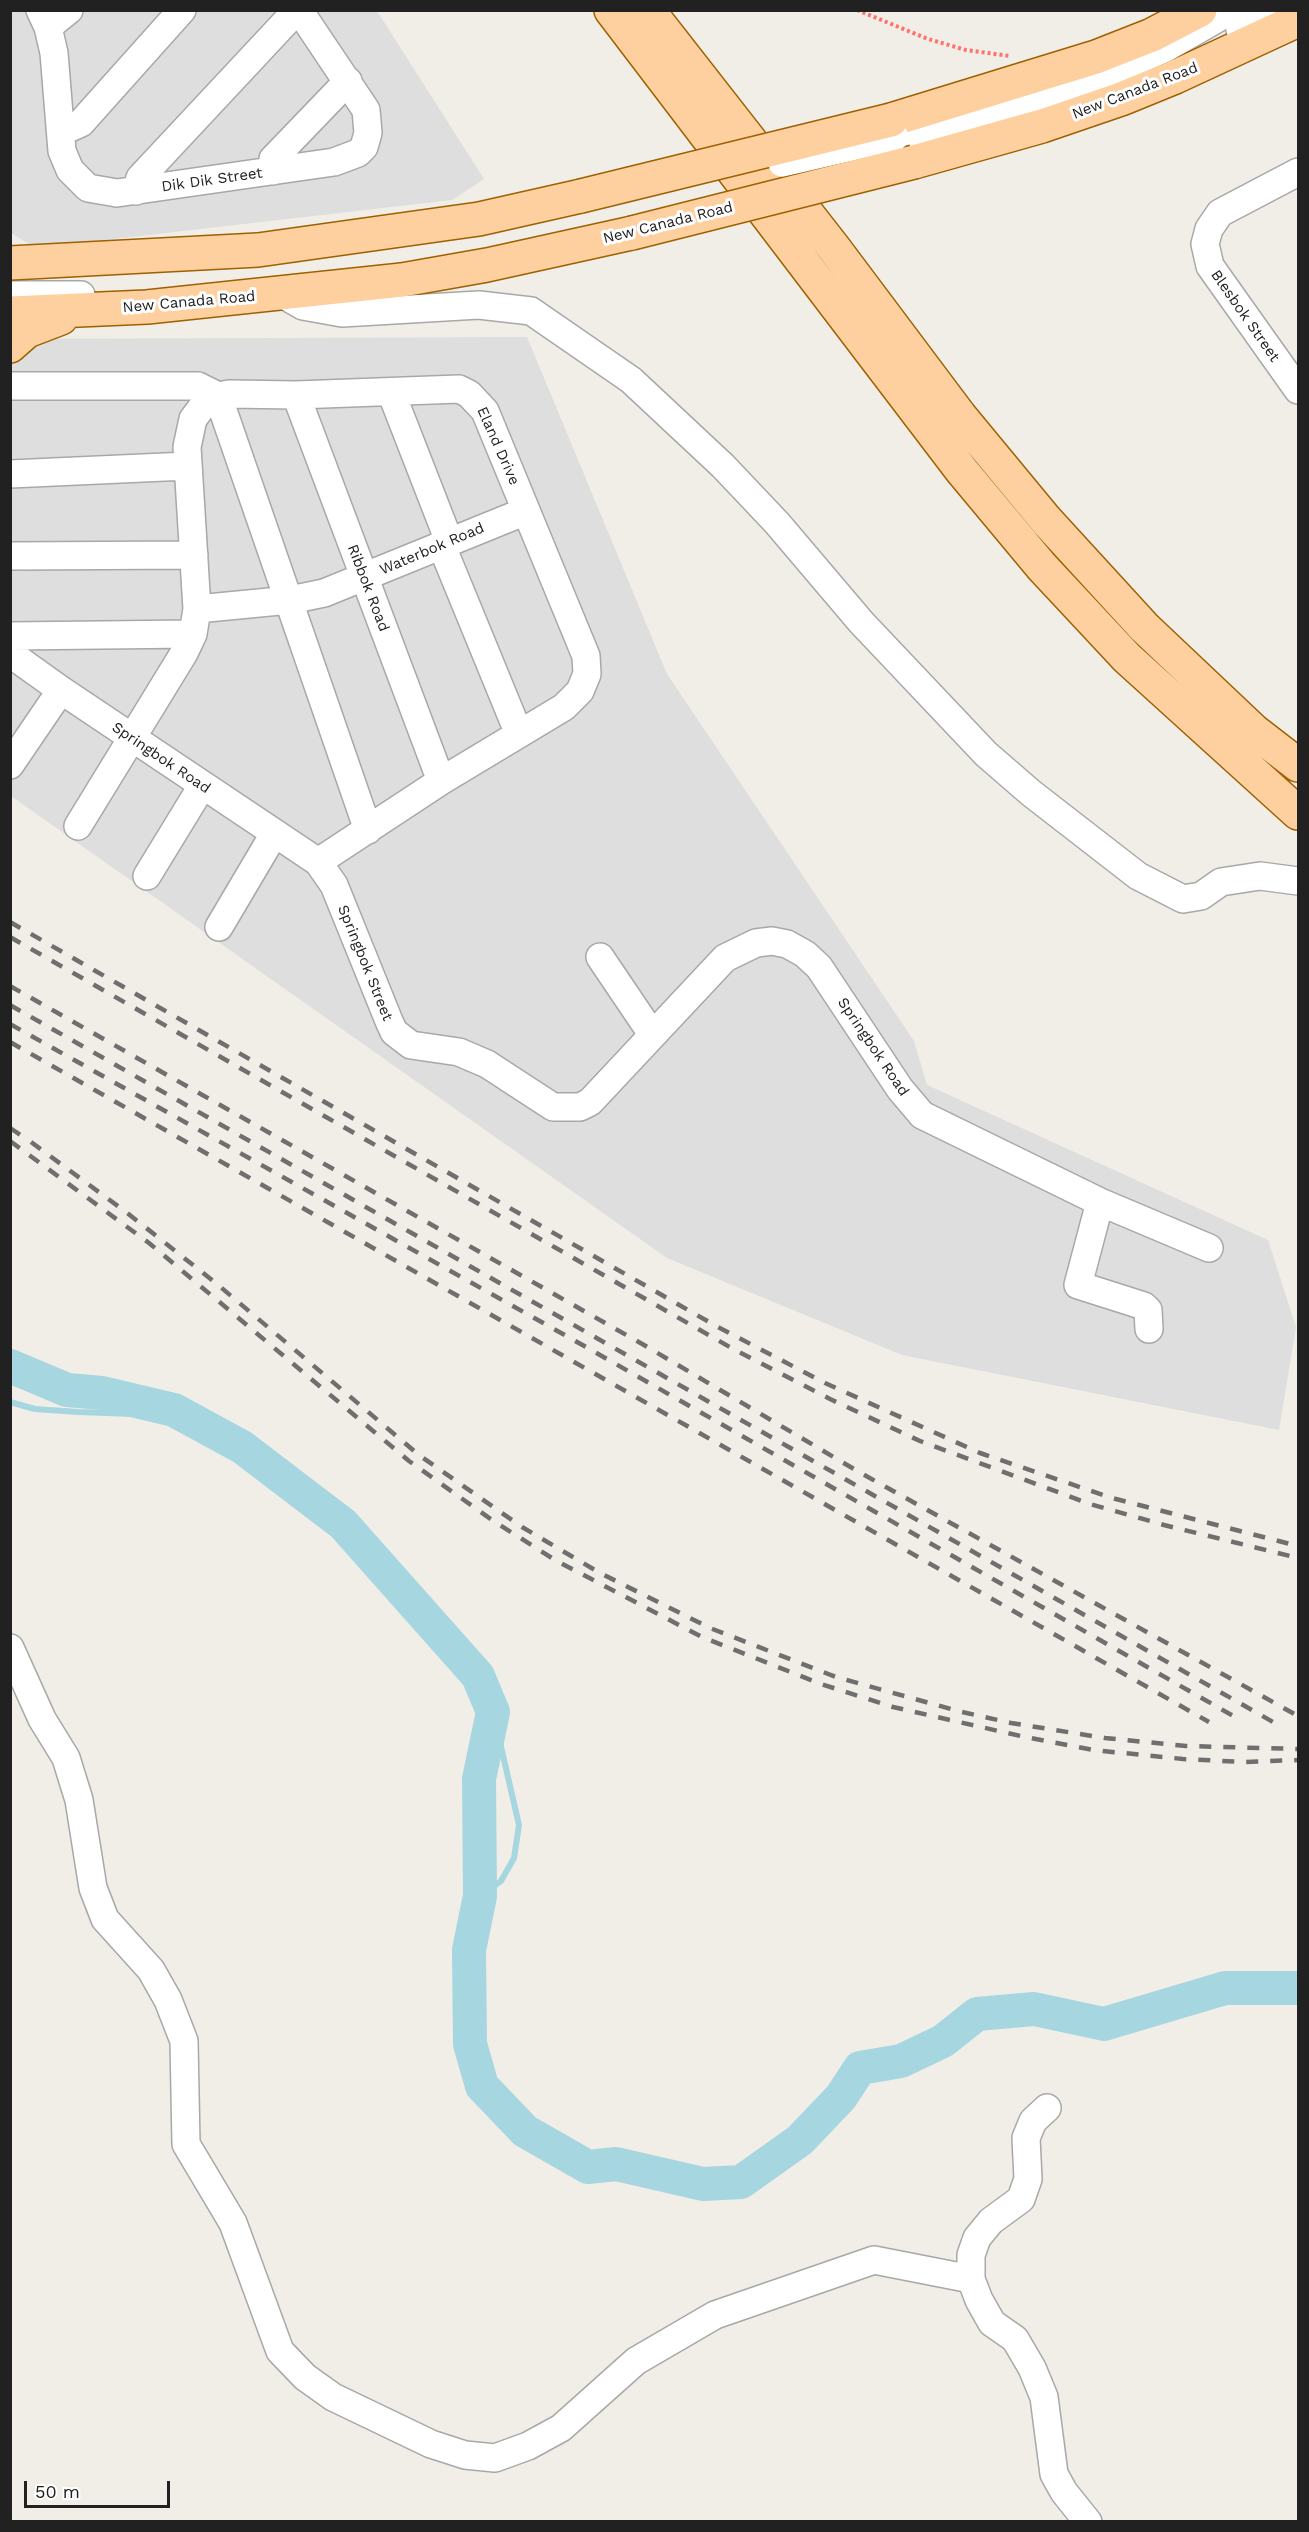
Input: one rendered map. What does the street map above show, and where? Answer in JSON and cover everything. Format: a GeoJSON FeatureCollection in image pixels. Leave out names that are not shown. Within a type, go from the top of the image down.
{"type":"FeatureCollection","features":[{"type":"Feature","properties":{"kind":"main road"},"geometry":{"type":"LineString","coordinates":[[611,10],[955,462],[1042,567],[1127,658],[1299,813]]}},
{"type":"Feature","properties":{"kind":"main road"},"geometry":{"type":"LineString","coordinates":[[648,10],[813,221],[960,416],[1046,520],[1144,627],[1254,730],[1299,765]]}},
{"type":"Feature","properties":{"kind":"main road","name":"New Canada Road"},"geometry":{"type":"LineString","coordinates":[[10,263],[258,250],[479,219],[611,213],[902,142],[1096,57],[1152,35],[1200,10]]}},
{"type":"Feature","properties":{"kind":"main road","name":"New Canada Road"},"geometry":{"type":"LineString","coordinates":[[10,313],[82,310],[282,294],[402,280],[476,267],[611,213],[902,142],[1042,126],[1121,99],[1185,73],[1299,20]]}},
{"type":"Feature","properties":{"kind":"main road"},"geometry":{"type":"LineString","coordinates":[[10,346],[27,331],[82,310]]}},
{"type":"Feature","properties":{"kind":"street"},"geometry":{"type":"LineString","coordinates":[[61,132],[81,123],[182,10]]}},
{"type":"Feature","properties":{"kind":"street"},"geometry":{"type":"LineString","coordinates":[[136,190],[140,178],[298,10]]}},
{"type":"Feature","properties":{"kind":"street","name":"Dik Dik Street"},"geometry":{"type":"LineString","coordinates":[[52,16],[62,151],[70,171],[82,184],[104,193],[342,160],[350,158],[364,147],[368,118],[348,81],[298,10]]}},
{"type":"Feature","properties":{"kind":"street","name":"New Canada Road"},"geometry":{"type":"LineString","coordinates":[[902,142],[1082,84],[1164,49],[1232,10]]}},
{"type":"Feature","properties":{"kind":"street","name":"New Canada Road"},"geometry":{"type":"LineString","coordinates":[[902,142],[1081,98],[1181,58],[1279,10]]}},
{"type":"Feature","properties":{"kind":"street"},"geometry":{"type":"LineString","coordinates":[[273,171],[273,159],[348,81]]}},
{"type":"Feature","properties":{"kind":"street","name":"Blesbok Street"},"geometry":{"type":"LineString","coordinates":[[1299,172],[1220,213],[1207,237],[1206,255],[1210,266],[1299,390]]}},
{"type":"Feature","properties":{"kind":"street","name":"New Canada Road"},"geometry":{"type":"LineString","coordinates":[[10,278],[256,262],[471,229],[611,213]]}},
{"type":"Feature","properties":{"kind":"street","name":"New Canada Road"},"geometry":{"type":"LineString","coordinates":[[10,295],[152,294],[408,267],[492,253],[611,213]]}},
{"type":"Feature","properties":{"kind":"street"},"geometry":{"type":"LineString","coordinates":[[282,294],[303,306],[342,313],[479,305],[531,311],[631,380],[723,466],[777,523],[861,622],[986,754],[1031,793],[1138,876],[1183,899],[1201,896],[1221,882],[1260,876],[1299,881]]}},
{"type":"Feature","properties":{"kind":"street"},"geometry":{"type":"LineString","coordinates":[[10,386],[198,386],[218,396],[368,830]]}},
{"type":"Feature","properties":{"kind":"street","name":"Eland Drive"},"geometry":{"type":"LineString","coordinates":[[218,396],[230,393],[297,395],[459,389],[478,401],[485,411],[586,656],[587,674],[574,699],[441,781],[318,861]]}},
{"type":"Feature","properties":{"kind":"street"},"geometry":{"type":"LineString","coordinates":[[391,392],[445,542],[519,734]]}},
{"type":"Feature","properties":{"kind":"street","name":"Ribbok Road"},"geometry":{"type":"LineString","coordinates":[[297,395],[441,781]]}},
{"type":"Feature","properties":{"kind":"street"},"geometry":{"type":"LineString","coordinates":[[78,826],[184,653],[195,622],[194,555],[187,466],[188,436],[193,419],[202,407],[218,396]]}},
{"type":"Feature","properties":{"kind":"street"},"geometry":{"type":"LineString","coordinates":[[10,474],[187,466]]}},
{"type":"Feature","properties":{"kind":"street","name":"Waterbok Road"},"geometry":{"type":"LineString","coordinates":[[10,636],[195,622],[324,593],[526,511]]}},
{"type":"Feature","properties":{"kind":"street"},"geometry":{"type":"LineString","coordinates":[[10,556],[194,555]]}},
{"type":"Feature","properties":{"kind":"street","name":"Springbok Road"},"geometry":{"type":"LineString","coordinates":[[10,646],[19,660],[61,690],[273,834],[318,861]]}},
{"type":"Feature","properties":{"kind":"street"},"geometry":{"type":"LineString","coordinates":[[10,765],[61,690]]}},
{"type":"Feature","properties":{"kind":"street"},"geometry":{"type":"LineString","coordinates":[[147,876],[202,786]]}},
{"type":"Feature","properties":{"kind":"street"},"geometry":{"type":"LineString","coordinates":[[219,927],[273,834]]}},
{"type":"Feature","properties":{"kind":"street","name":"Springbok Street"},"geometry":{"type":"LineString","coordinates":[[318,861],[334,885],[388,1021],[402,1040],[411,1045],[459,1052],[472,1057],[553,1107],[580,1107],[590,1102]]}},
{"type":"Feature","properties":{"kind":"street","name":"Springbok Road"},"geometry":{"type":"LineString","coordinates":[[590,1102],[725,958],[756,943],[772,941],[787,944],[805,954],[819,967],[900,1089],[922,1115],[1100,1202],[1209,1248]]}},
{"type":"Feature","properties":{"kind":"street"},"geometry":{"type":"LineString","coordinates":[[600,957],[652,1034]]}},
{"type":"Feature","properties":{"kind":"street"},"geometry":{"type":"LineString","coordinates":[[1100,1202],[1078,1285],[1144,1306],[1149,1315],[1149,1329]]}},
{"type":"Feature","properties":{"kind":"street"},"geometry":{"type":"LineString","coordinates":[[10,1648],[42,1719],[66,1758],[79,1800],[93,1888],[105,1919],[150,1970],[168,2000],[184,2041],[186,2144],[233,2223],[280,2351],[304,2377],[333,2397],[431,2444],[465,2455],[495,2458],[528,2446],[561,2428],[636,2361],[715,2315],[874,2260],[971,2278]]}},
{"type":"Feature","properties":{"kind":"street"},"geometry":{"type":"LineString","coordinates":[[1047,2108],[1033,2121],[1026,2138],[1028,2179],[1021,2199],[991,2221],[977,2238],[971,2255],[971,2278],[979,2300],[992,2323],[1015,2339],[1032,2368],[1044,2397],[1054,2474],[1064,2492],[1088,2522]]}},
{"type":"Feature","properties":{"kind":"path"},"geometry":{"type":"LineString","coordinates":[[857,10],[928,39],[956,47],[1018,55]]}},
{"type":"Feature","properties":{"kind":"shaded area"},"geometry":{"type":"Polygon","coordinates":[[[10,11],[377,11],[484,179],[452,200],[36,248],[11,233],[10,11]]]}},
{"type":"Feature","properties":{"kind":"shaded area"},"geometry":{"type":"Polygon","coordinates":[[[527,337],[667,674],[914,1041],[927,1085],[1268,1240],[1296,1327],[1279,1430],[902,1355],[667,1258],[11,796],[11,339],[527,337]]]}},
{"type":"Feature","properties":{"kind":"waterway"},"geometry":{"type":"LineString","coordinates":[[10,1366],[67,1390],[102,1393],[174,1410],[242,1447],[343,1524],[478,1676],[493,1712],[479,1779],[480,1896],[469,1950],[470,2044],[482,2086],[525,2131],[588,2167],[616,2164],[703,2184],[741,2182],[800,2140],[841,2097],[860,2068],[901,2061],[943,2041],[977,2014],[1034,2009],[1104,2024],[1225,1988],[1298,1988]]}},
{"type":"Feature","properties":{"kind":"waterway"},"geometry":{"type":"LineString","coordinates":[[10,1402],[35,1409],[78,1412],[134,1414],[174,1410]]}},
{"type":"Feature","properties":{"kind":"waterway"},"geometry":{"type":"LineString","coordinates":[[480,1896],[501,1881],[514,1858],[519,1825],[493,1712]]}},
{"type":"Feature","properties":{"kind":"railway"},"geometry":{"type":"LineString","coordinates":[[10,922],[716,1326],[825,1383],[980,1453],[1112,1498],[1298,1546]]}},
{"type":"Feature","properties":{"kind":"railway"},"geometry":{"type":"LineString","coordinates":[[10,937],[735,1350],[830,1399],[920,1441],[1090,1504],[1298,1558]]}},
{"type":"Feature","properties":{"kind":"railway"},"geometry":{"type":"LineString","coordinates":[[10,986],[644,1345],[859,1472],[1298,1716]]}},
{"type":"Feature","properties":{"kind":"railway"},"geometry":{"type":"LineString","coordinates":[[10,1005],[1273,1722]]}},
{"type":"Feature","properties":{"kind":"railway"},"geometry":{"type":"LineString","coordinates":[[10,1024],[586,1347],[1242,1721]]}},
{"type":"Feature","properties":{"kind":"railway"},"geometry":{"type":"LineString","coordinates":[[10,1042],[1209,1722]]}},
{"type":"Feature","properties":{"kind":"railway"},"geometry":{"type":"LineString","coordinates":[[10,1128],[25,1138]]}},
{"type":"Feature","properties":{"kind":"railway"},"geometry":{"type":"LineString","coordinates":[[10,1141],[149,1243],[409,1461],[492,1520],[555,1560],[702,1637],[821,1684],[893,1707],[1025,1737],[1093,1750],[1183,1759],[1244,1762],[1298,1760]]}},
{"type":"Feature","properties":{"kind":"railway"},"geometry":{"type":"LineString","coordinates":[[31,1142],[126,1212],[217,1284],[419,1455],[522,1527],[600,1573],[710,1628],[836,1677],[958,1711],[1011,1723],[1105,1738],[1186,1746],[1298,1749]]}}]}
